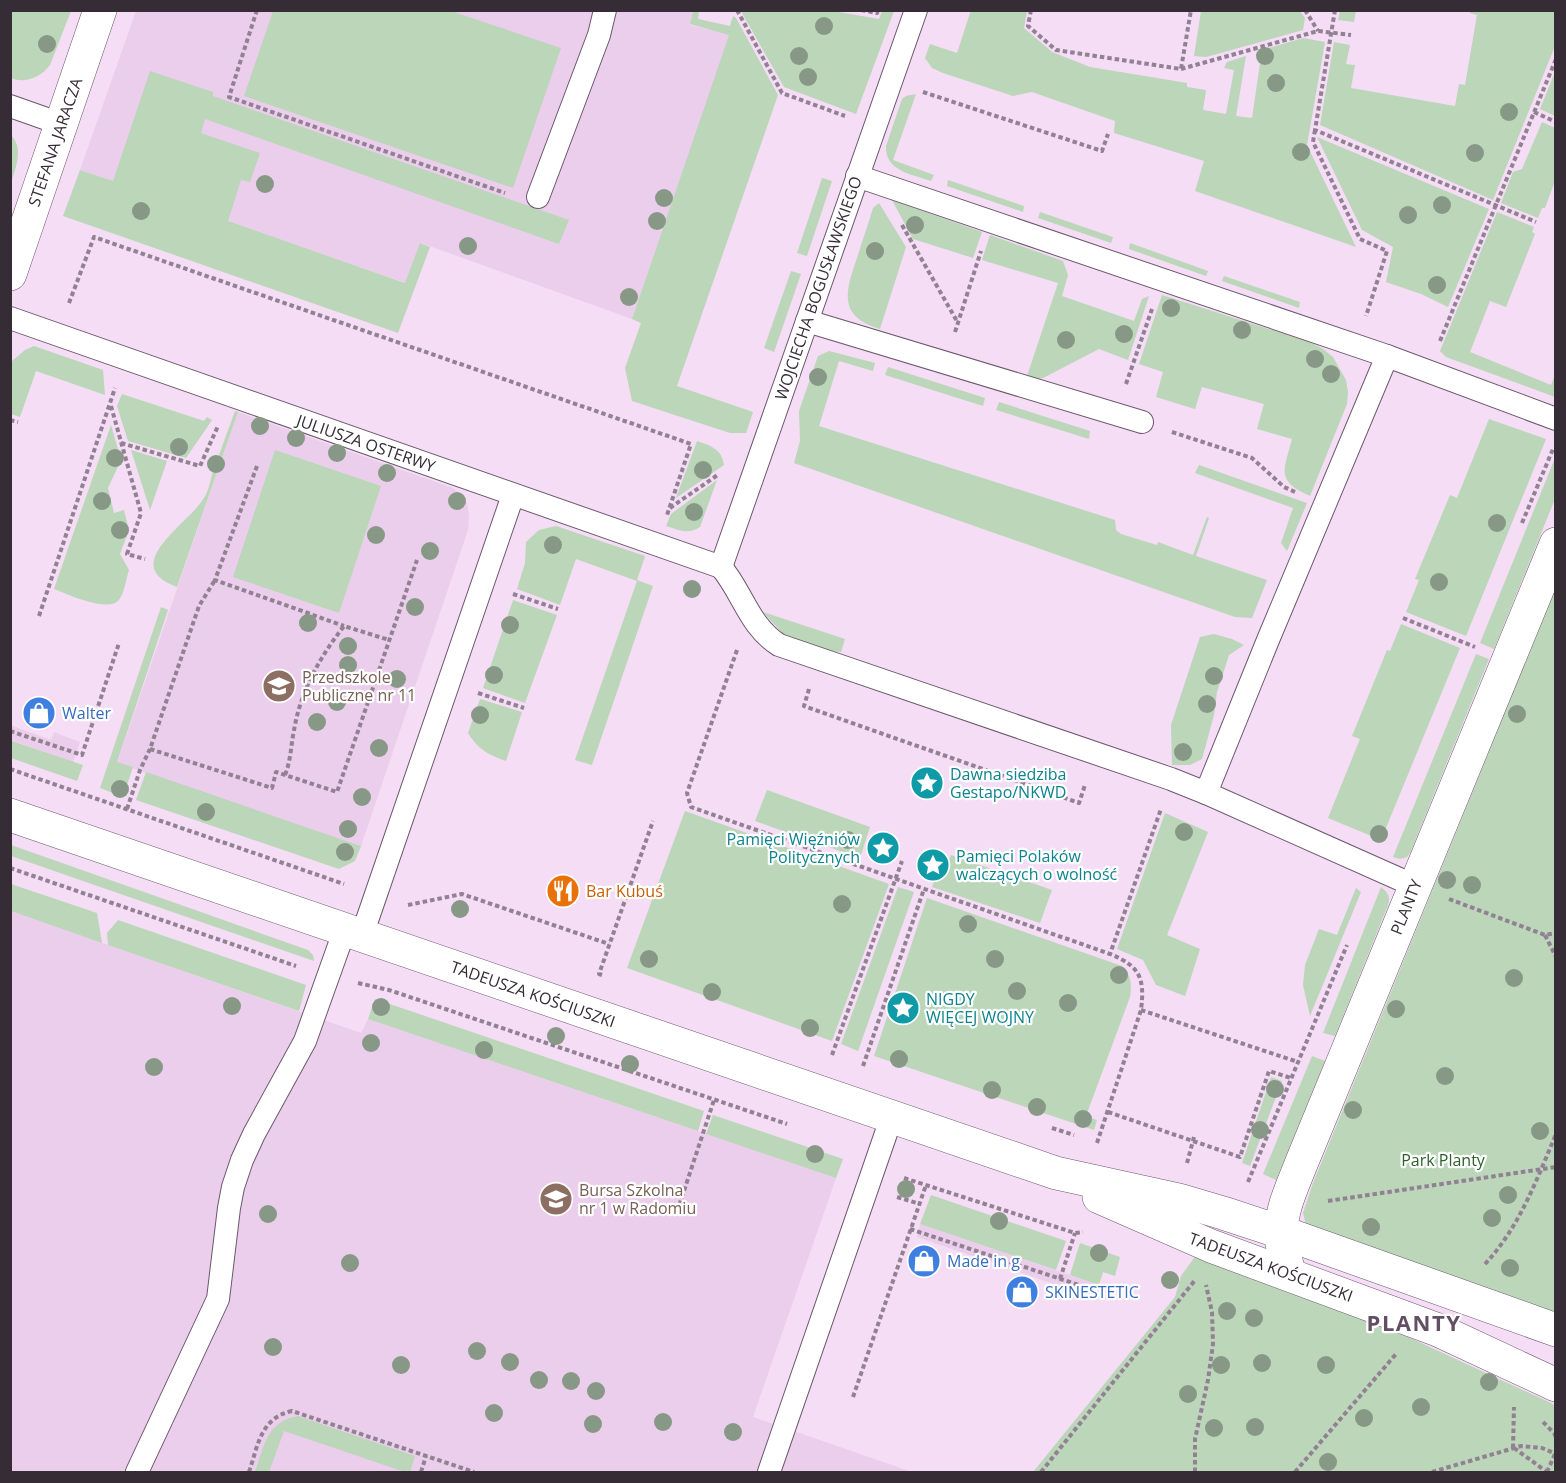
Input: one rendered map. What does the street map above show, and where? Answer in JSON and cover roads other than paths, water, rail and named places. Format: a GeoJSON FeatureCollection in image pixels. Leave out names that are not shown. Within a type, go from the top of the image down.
{"type":"FeatureCollection","features":[{"type":"Feature","properties":{"kind":"street","name":"STEFANA JARACZA"},"geometry":{"type":"LineString","coordinates":[[10,274],[100,10]]}},
{"type":"Feature","properties":{"kind":"street","name":"PLANTY"},"geometry":{"type":"LineString","coordinates":[[1290,1275],[1282,1245],[1284,1209],[1556,544]]}},
{"type":"Feature","properties":{"kind":"street","name":"TADEUSZA KOŚCIUSZKI"},"geometry":{"type":"LineString","coordinates":[[10,815],[1056,1173],[1179,1200],[1281,1232],[1556,1330]]}},
{"type":"Feature","properties":{"kind":"street","name":"TADEUSZA KOŚCIUSZKI"},"geometry":{"type":"LineString","coordinates":[[1056,1173],[1138,1215],[1211,1245],[1438,1330],[1556,1385]]}},
{"type":"Feature","properties":{"kind":"lane"},"geometry":{"type":"LineString","coordinates":[[538,197],[599,35],[605,10]]}},
{"type":"Feature","properties":{"kind":"lane","name":"WOJCIECHA BOGUSŁAWSKIEGO"},"geometry":{"type":"LineString","coordinates":[[721,567],[807,321],[868,180],[916,10]]}},
{"type":"Feature","properties":{"kind":"lane"},"geometry":{"type":"LineString","coordinates":[[10,106],[61,124]]}},
{"type":"Feature","properties":{"kind":"lane"},"geometry":{"type":"LineString","coordinates":[[868,180],[1387,357],[1556,419]]}},
{"type":"Feature","properties":{"kind":"lane","name":"JULIUSZA OSTERWY"},"geometry":{"type":"LineString","coordinates":[[10,318],[721,567]]}},
{"type":"Feature","properties":{"kind":"lane"},"geometry":{"type":"LineString","coordinates":[[807,321],[1142,423]]}},
{"type":"Feature","properties":{"kind":"lane"},"geometry":{"type":"LineString","coordinates":[[1206,793],[1387,357]]}},
{"type":"Feature","properties":{"kind":"lane"},"geometry":{"type":"LineString","coordinates":[[137,1473],[218,1299],[229,1208],[242,1160],[305,1041],[328,977],[353,932],[513,495]]}},
{"type":"Feature","properties":{"kind":"lane"},"geometry":{"type":"LineString","coordinates":[[721,567],[729,576],[765,636],[779,645],[1171,779],[1415,886]]}},
{"type":"Feature","properties":{"kind":"lane"},"geometry":{"type":"LineString","coordinates":[[769,1473],[892,1116]]}},
{"type":"Feature","properties":{"kind":"place","name":"Przedszkole Publiczne nr 11"},"geometry":{"type":"Point","coordinates":[279,686]}},
{"type":"Feature","properties":{"kind":"place","name":"Walter"},"geometry":{"type":"Point","coordinates":[39,713]}},
{"type":"Feature","properties":{"kind":"place","name":"Dawna siedziba Gestapo/NKWD"},"geometry":{"type":"Point","coordinates":[927,783]}},
{"type":"Feature","properties":{"kind":"place","name":"Pamięci Więźniów Politycznych"},"geometry":{"type":"Point","coordinates":[883,848]}},
{"type":"Feature","properties":{"kind":"place","name":"Pamięci Polaków walczących o wolność"},"geometry":{"type":"Point","coordinates":[933,865]}},
{"type":"Feature","properties":{"kind":"place","name":"Bar Kubuś"},"geometry":{"type":"Point","coordinates":[563,891]}},
{"type":"Feature","properties":{"kind":"place","name":"NIGDY WIĘCEJ WOJNY"},"geometry":{"type":"Point","coordinates":[903,1008]}},
{"type":"Feature","properties":{"kind":"place","name":"Bursa Szkolna nr 1 w Radomiu"},"geometry":{"type":"Point","coordinates":[556,1199]}},
{"type":"Feature","properties":{"kind":"place","name":"Made in g"},"geometry":{"type":"Point","coordinates":[924,1261]}},
{"type":"Feature","properties":{"kind":"place","name":"SKINESTETIC"},"geometry":{"type":"Point","coordinates":[1022,1292]}},
{"type":"Feature","properties":{"kind":"district","name":"PLANTY"},"geometry":{"type":"Point","coordinates":[1414,1323]}},
{"type":"Feature","properties":{"kind":"park label","name":"Park Planty"},"geometry":{"type":"Point","coordinates":[1443,1160]}}]}
